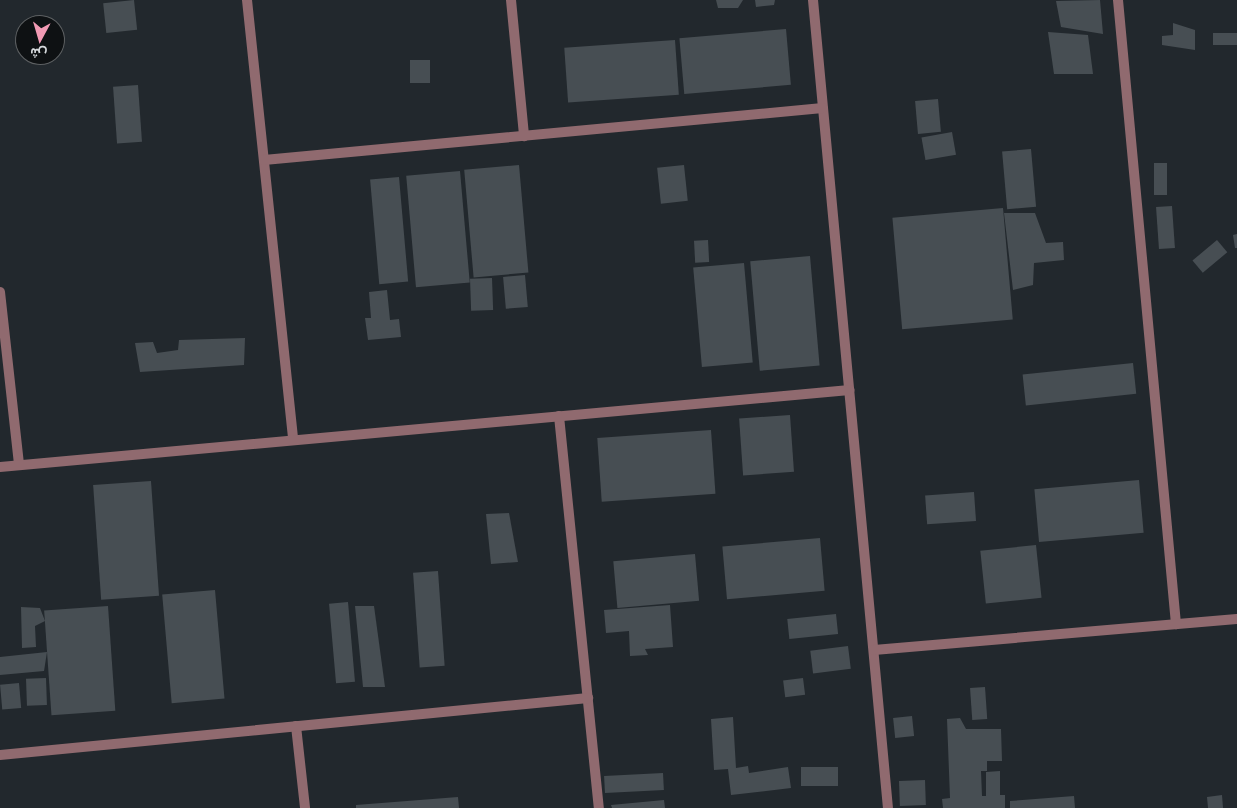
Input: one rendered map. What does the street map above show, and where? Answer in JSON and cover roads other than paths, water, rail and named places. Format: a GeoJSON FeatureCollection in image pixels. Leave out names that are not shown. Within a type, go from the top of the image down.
{"type":"FeatureCollection","features":[{"type":"Feature","properties":{"kind":"street"},"geometry":{"type":"LineString","coordinates":[[247,0],[293,440]]}},
{"type":"Feature","properties":{"kind":"street"},"geometry":{"type":"LineString","coordinates":[[511,0],[524,136]]}},
{"type":"Feature","properties":{"kind":"street"},"geometry":{"type":"LineString","coordinates":[[813,0],[888,808]]}},
{"type":"Feature","properties":{"kind":"street"},"geometry":{"type":"LineString","coordinates":[[1118,0],[1176,624]]}},
{"type":"Feature","properties":{"kind":"street"},"geometry":{"type":"LineString","coordinates":[[264,160],[823,108]]}},
{"type":"Feature","properties":{"kind":"street"},"geometry":{"type":"LineString","coordinates":[[0,292],[19,465]]}},
{"type":"Feature","properties":{"kind":"street"},"geometry":{"type":"LineString","coordinates":[[0,467],[850,390]]}},
{"type":"Feature","properties":{"kind":"street"},"geometry":{"type":"LineString","coordinates":[[559,416],[599,808]]}},
{"type":"Feature","properties":{"kind":"street"},"geometry":{"type":"LineString","coordinates":[[874,650],[1237,618]]}},
{"type":"Feature","properties":{"kind":"street"},"geometry":{"type":"LineString","coordinates":[[0,755],[588,698]]}},
{"type":"Feature","properties":{"kind":"street"},"geometry":{"type":"LineString","coordinates":[[296,726],[305,808]]}}]}
